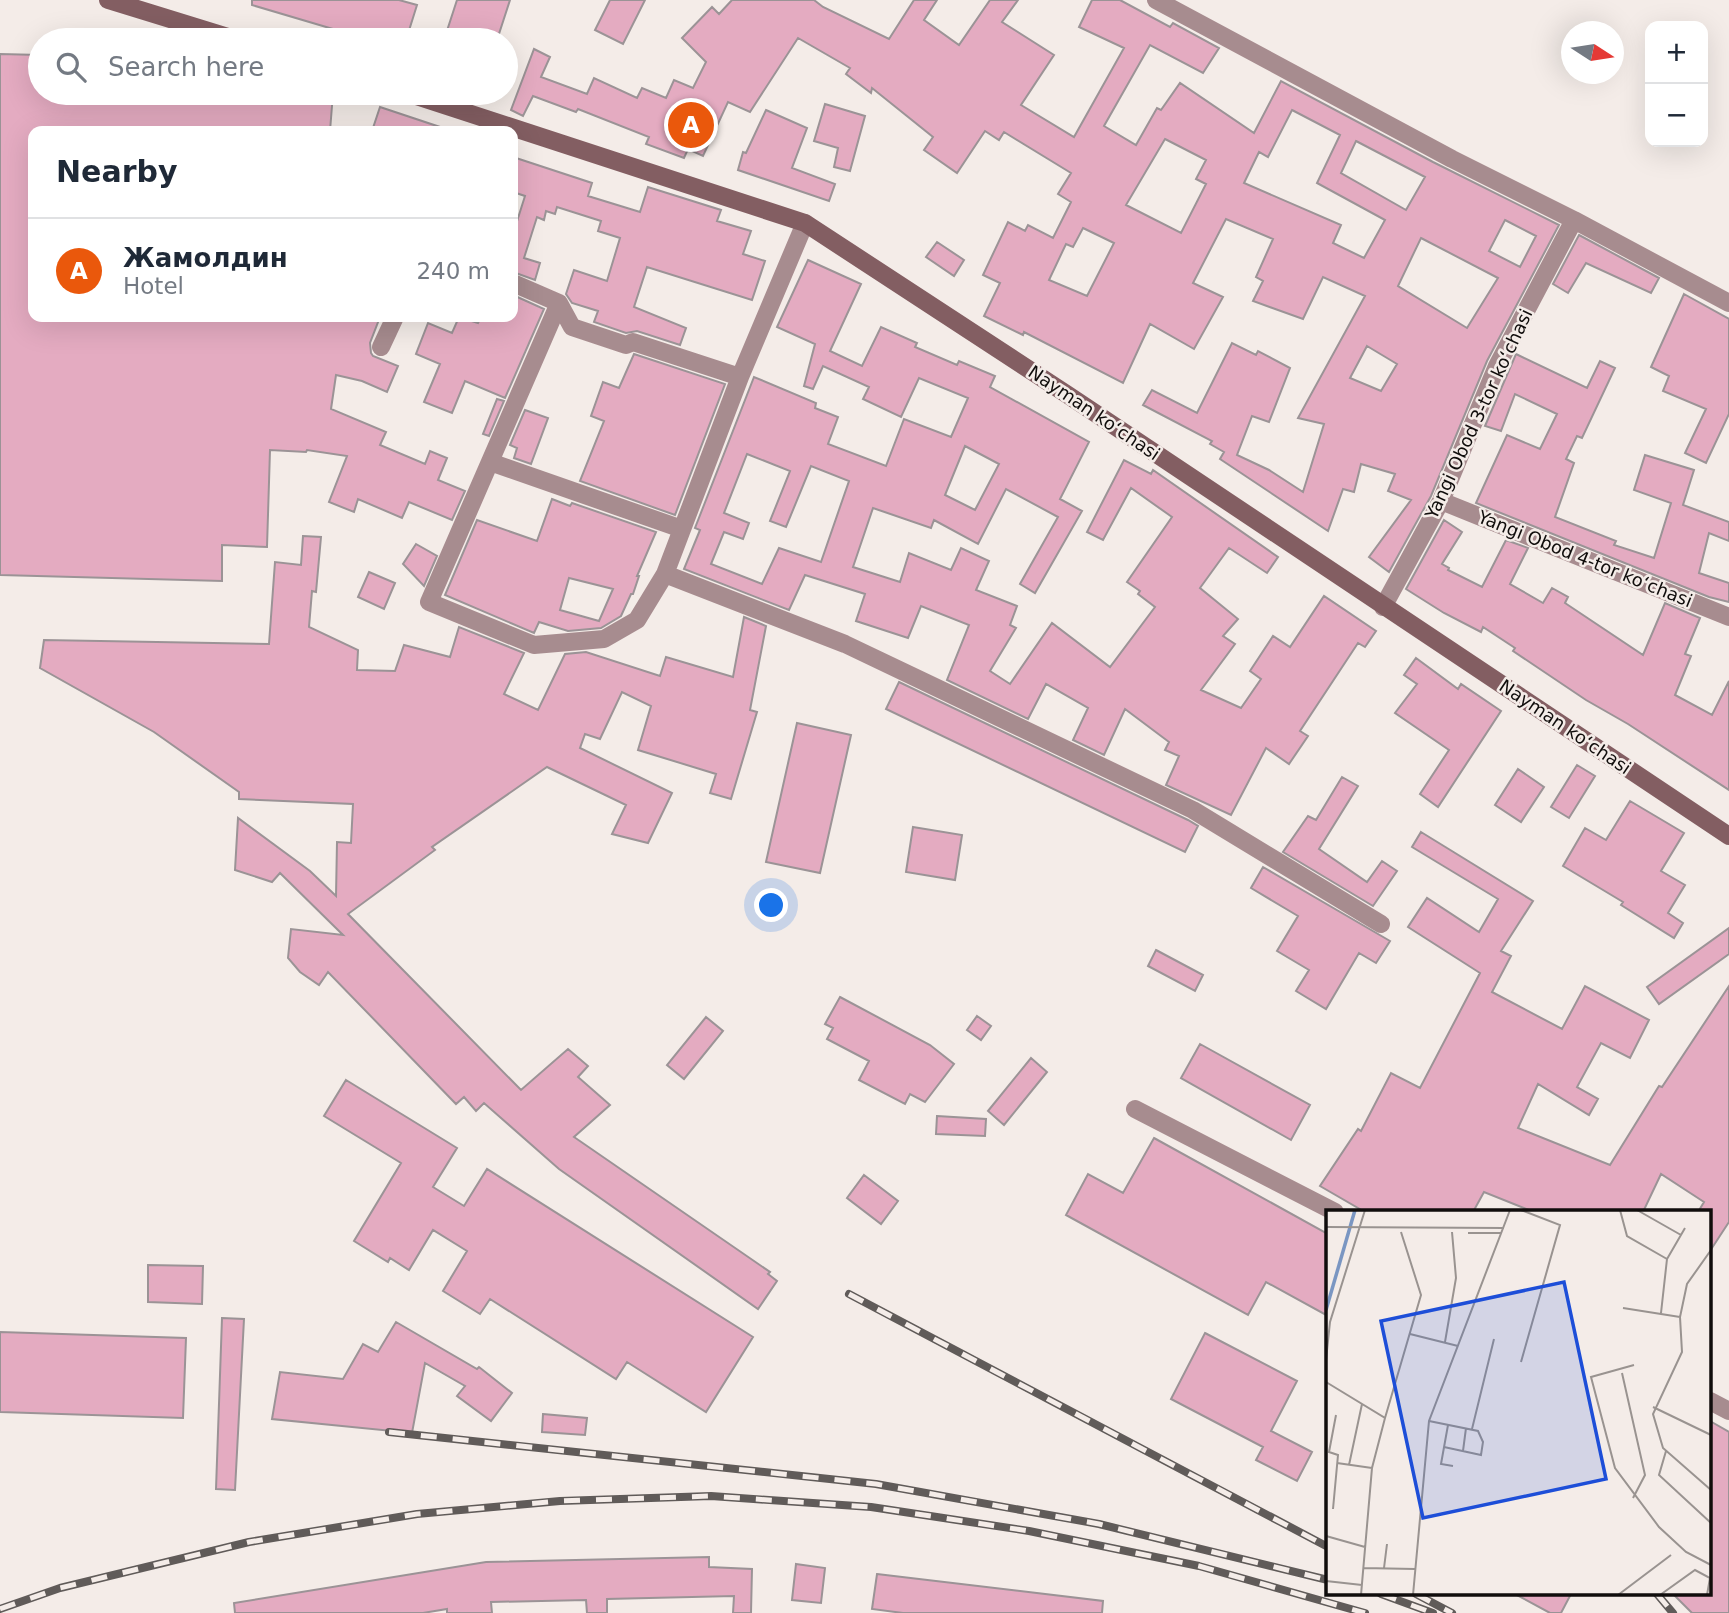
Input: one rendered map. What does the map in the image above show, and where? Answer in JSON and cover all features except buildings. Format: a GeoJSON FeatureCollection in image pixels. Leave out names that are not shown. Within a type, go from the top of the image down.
{"type":"FeatureCollection","features":[{"type":"Feature","properties":{"kind":"main road"},"geometry":{"type":"LineString","coordinates":[[108,0],[199,28]]}},
{"type":"Feature","properties":{"kind":"main road","name":"Nayman koʻchasi"},"geometry":{"type":"LineString","coordinates":[[438,105],[491,125]]}},
{"type":"Feature","properties":{"kind":"main road","name":"Nayman koʻchasi"},"geometry":{"type":"LineString","coordinates":[[518,133],[805,223],[1729,836]]}},
{"type":"Feature","properties":{"kind":"street"},"geometry":{"type":"LineString","coordinates":[[1156,0],[1452,159],[1574,220],[1729,303]]}},
{"type":"Feature","properties":{"kind":"street","name":"Yangi Obod 3-tor koʻchasi"},"geometry":{"type":"LineString","coordinates":[[1383,607],[1441,501],[1497,366],[1574,220]]}},
{"type":"Feature","properties":{"kind":"street"},"geometry":{"type":"LineString","coordinates":[[559,303],[429,602],[534,645],[604,639],[637,620],[665,574],[740,377],[805,223]]}},
{"type":"Feature","properties":{"kind":"street"},"geometry":{"type":"LineString","coordinates":[[518,286],[559,303],[572,327],[626,345],[633,342],[740,377]]}},
{"type":"Feature","properties":{"kind":"street"},"geometry":{"type":"LineString","coordinates":[[382,347],[393,322]]}},
{"type":"Feature","properties":{"kind":"street"},"geometry":{"type":"LineString","coordinates":[[489,462],[682,529]]}},
{"type":"Feature","properties":{"kind":"street","name":"Yangi Obod 4-tor koʻchasi"},"geometry":{"type":"LineString","coordinates":[[1441,501],[1729,617]]}},
{"type":"Feature","properties":{"kind":"street"},"geometry":{"type":"LineString","coordinates":[[665,574],[845,644],[1193,810],[1381,924]]}},
{"type":"Feature","properties":{"kind":"street"},"geometry":{"type":"LineString","coordinates":[[1135,1109],[1331,1210]]}},
{"type":"Feature","properties":{"kind":"street"},"geometry":{"type":"LineString","coordinates":[[1712,1402],[1729,1411]]}},
{"type":"Feature","properties":{"kind":"railway"},"geometry":{"type":"LineString","coordinates":[[849,1294],[1326,1546]]}},
{"type":"Feature","properties":{"kind":"railway"},"geometry":{"type":"LineString","coordinates":[[389,1432],[876,1484],[1099,1524],[1326,1580]]}},
{"type":"Feature","properties":{"kind":"railway"},"geometry":{"type":"LineString","coordinates":[[0,1609],[60,1588],[249,1542],[417,1514],[560,1501],[711,1496],[871,1507],[1029,1531],[1199,1566],[1365,1613]]}},
{"type":"Feature","properties":{"kind":"railway"},"geometry":{"type":"LineString","coordinates":[[1386,1596],[1433,1613]]}},
{"type":"Feature","properties":{"kind":"railway"},"geometry":{"type":"LineString","coordinates":[[1420,1596],[1452,1613]]}},
{"type":"Feature","properties":{"kind":"railway"},"geometry":{"type":"LineString","coordinates":[[1659,1596],[1673,1613]]}},
{"type":"Feature","properties":{"kind":"place","name":"Жамолдин"},"geometry":{"type":"Point","coordinates":[691,125]}}]}
